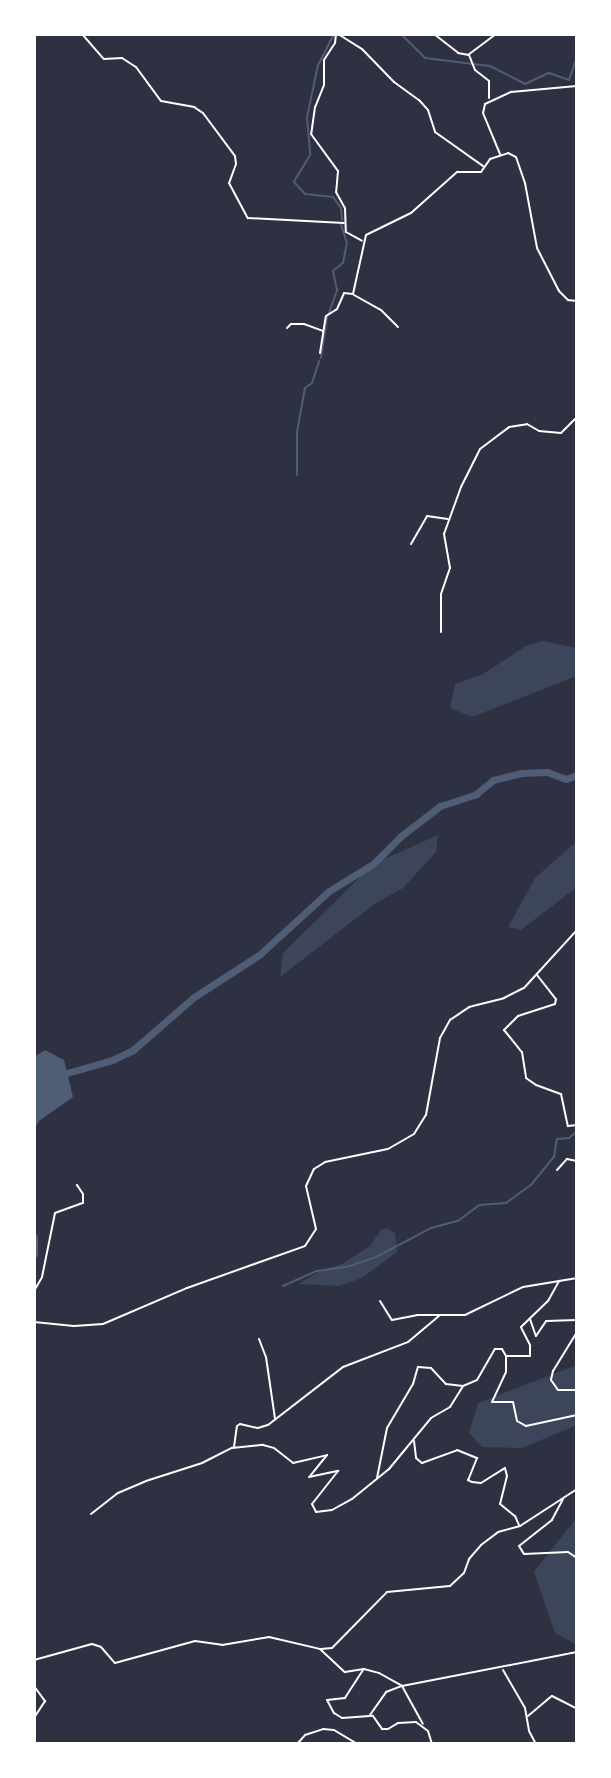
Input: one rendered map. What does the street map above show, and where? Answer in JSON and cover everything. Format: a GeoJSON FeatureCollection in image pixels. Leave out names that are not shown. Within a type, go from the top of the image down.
{"type":"FeatureCollection","features":[{"type":"Feature","properties":{"kind":"street"},"geometry":{"type":"LineString","coordinates":[[82,34],[104,59],[122,58],[136,67],[161,101],[194,107],[203,113],[235,156],[236,164],[229,183],[248,218],[344,223]]}},
{"type":"Feature","properties":{"kind":"street"},"geometry":{"type":"LineString","coordinates":[[363,241],[346,232],[345,208],[336,192],[338,171],[316,145],[311,127],[324,85],[324,60],[337,34],[362,49],[394,82],[419,100],[428,110],[435,132],[484,167]]}},
{"type":"Feature","properties":{"kind":"street"},"geometry":{"type":"LineString","coordinates":[[434,34],[458,53],[468,55],[496,34]]}},
{"type":"Feature","properties":{"kind":"street"},"geometry":{"type":"LineString","coordinates":[[468,55],[472,65],[489,81],[489,100]]}},
{"type":"Feature","properties":{"kind":"street"},"geometry":{"type":"LineString","coordinates":[[500,154],[483,113],[483,106],[489,100],[511,92],[577,86]]}},
{"type":"Feature","properties":{"kind":"street"},"geometry":{"type":"LineString","coordinates":[[353,294],[363,241],[371,232],[386,228],[411,213],[457,172],[479,172],[500,154],[508,153],[516,157],[526,188],[535,244],[559,291],[568,300],[577,301]]}},
{"type":"Feature","properties":{"kind":"street"},"geometry":{"type":"LineString","coordinates":[[320,353],[329,314],[337,309],[344,293],[353,294],[381,310],[398,327]]}},
{"type":"Feature","properties":{"kind":"street"},"geometry":{"type":"LineString","coordinates":[[287,328],[291,324],[304,324],[324,331]]}},
{"type":"Feature","properties":{"kind":"street"},"geometry":{"type":"LineString","coordinates":[[441,632],[441,594],[450,574],[444,538],[449,519],[480,449],[498,433],[523,424],[539,431],[561,433],[577,417]]}},
{"type":"Feature","properties":{"kind":"street"},"geometry":{"type":"LineString","coordinates":[[411,544],[427,516],[449,519]]}},
{"type":"Feature","properties":{"kind":"street"},"geometry":{"type":"LineString","coordinates":[[34,1322],[74,1326],[106,1323],[198,1284],[305,1246],[316,1229],[306,1186],[314,1169],[325,1162],[388,1149],[414,1134],[429,1106],[445,1025],[469,1007],[517,993],[577,930]]}},
{"type":"Feature","properties":{"kind":"street"},"geometry":{"type":"LineString","coordinates":[[536,974],[556,999],[555,1004],[518,1016],[504,1030],[522,1052],[526,1078],[561,1094],[568,1126],[577,1125]]}},
{"type":"Feature","properties":{"kind":"street"},"geometry":{"type":"LineString","coordinates":[[557,1170],[565,1160],[577,1161]]}},
{"type":"Feature","properties":{"kind":"street"},"geometry":{"type":"LineString","coordinates":[[34,1291],[42,1277],[55,1213],[83,1203],[83,1194],[77,1185]]}},
{"type":"Feature","properties":{"kind":"street"},"geometry":{"type":"LineString","coordinates":[[380,1301],[392,1320],[472,1314],[523,1287],[577,1278]]}},
{"type":"Feature","properties":{"kind":"street"},"geometry":{"type":"LineString","coordinates":[[506,1356],[530,1356],[530,1345],[521,1327],[548,1301],[559,1281]]}},
{"type":"Feature","properties":{"kind":"street"},"geometry":{"type":"LineString","coordinates":[[234,1448],[237,1426],[240,1424],[258,1428],[275,1420],[343,1367],[408,1342],[440,1315]]}},
{"type":"Feature","properties":{"kind":"street"},"geometry":{"type":"LineString","coordinates":[[530,1318],[531,1329],[536,1336],[546,1321],[577,1320]]}},
{"type":"Feature","properties":{"kind":"street"},"geometry":{"type":"LineString","coordinates":[[577,1332],[553,1371],[551,1380],[558,1390],[577,1390]]}},
{"type":"Feature","properties":{"kind":"street"},"geometry":{"type":"LineString","coordinates":[[259,1339],[266,1357],[275,1420]]}},
{"type":"Feature","properties":{"kind":"street"},"geometry":{"type":"LineString","coordinates":[[377,1480],[387,1428],[413,1384],[418,1367],[431,1368],[446,1384],[463,1386],[477,1380],[495,1349],[502,1349],[506,1356],[506,1372],[492,1402],[513,1402],[517,1421],[526,1426],[577,1415]]}},
{"type":"Feature","properties":{"kind":"street"},"geometry":{"type":"LineString","coordinates":[[91,1514],[122,1491],[234,1448],[269,1445],[293,1463],[327,1455],[309,1477],[338,1471],[312,1504],[316,1512],[344,1503],[377,1480],[435,1414],[450,1407],[463,1386]]}},
{"type":"Feature","properties":{"kind":"street"},"geometry":{"type":"LineString","coordinates":[[414,1438],[416,1458],[422,1463],[457,1450],[477,1458],[468,1480],[472,1482],[481,1483],[505,1468],[507,1476],[500,1504],[515,1516],[520,1526]]}},
{"type":"Feature","properties":{"kind":"street"},"geometry":{"type":"LineString","coordinates":[[34,1660],[92,1644],[101,1647],[115,1663],[195,1641],[222,1645],[269,1637],[320,1649],[332,1648],[387,1592],[450,1586],[464,1573],[469,1559],[481,1545],[501,1531],[520,1526],[577,1489]]}},
{"type":"Feature","properties":{"kind":"street"},"geometry":{"type":"LineString","coordinates":[[564,1498],[552,1520],[519,1546],[524,1554],[568,1552],[577,1558]]}},
{"type":"Feature","properties":{"kind":"street"},"geometry":{"type":"LineString","coordinates":[[320,1649],[345,1672],[364,1669],[402,1686],[432,1744]]}},
{"type":"Feature","properties":{"kind":"street"},"geometry":{"type":"LineString","coordinates":[[369,1716],[386,1692],[402,1686],[502,1668],[537,1657],[577,1652]]}},
{"type":"Feature","properties":{"kind":"street"},"geometry":{"type":"LineString","coordinates":[[502,1668],[527,1716],[536,1744]]}},
{"type":"Feature","properties":{"kind":"street"},"geometry":{"type":"LineString","coordinates":[[364,1669],[345,1698],[327,1700],[330,1709],[342,1718],[369,1716],[377,1719],[382,1729],[407,1721],[425,1728]]}},
{"type":"Feature","properties":{"kind":"street"},"geometry":{"type":"LineString","coordinates":[[34,1686],[45,1701],[34,1718]]}},
{"type":"Feature","properties":{"kind":"street"},"geometry":{"type":"LineString","coordinates":[[527,1716],[552,1696],[577,1709]]}},
{"type":"Feature","properties":{"kind":"street"},"geometry":{"type":"LineString","coordinates":[[297,1744],[305,1735],[323,1729],[334,1730],[357,1744]]}},
{"type":"Feature","properties":{"kind":"shaded area"},"geometry":{"type":"Polygon","coordinates":[[[543,641],[577,648],[577,676],[472,717],[450,708],[455,684],[483,674],[526,646],[543,641]]]}},
{"type":"Feature","properties":{"kind":"shaded area"},"geometry":{"type":"Polygon","coordinates":[[[438,835],[436,852],[403,888],[376,903],[280,977],[283,953],[373,864],[438,835]]]}},
{"type":"Feature","properties":{"kind":"shaded area"},"geometry":{"type":"Polygon","coordinates":[[[577,841],[577,887],[521,930],[508,927],[535,878],[577,841]]]}},
{"type":"Feature","properties":{"kind":"shaded area"},"geometry":{"type":"Polygon","coordinates":[[[45,1050],[64,1060],[73,1097],[39,1121],[34,1130],[34,1057],[45,1050]]]}},
{"type":"Feature","properties":{"kind":"shaded area"},"geometry":{"type":"Polygon","coordinates":[[[387,1228],[395,1233],[397,1252],[362,1278],[339,1286],[299,1284],[320,1271],[344,1263],[370,1246],[381,1230],[387,1228]]]}},
{"type":"Feature","properties":{"kind":"shaded area"},"geometry":{"type":"Polygon","coordinates":[[[577,1365],[577,1425],[522,1448],[482,1447],[469,1433],[478,1403],[577,1365]]]}},
{"type":"Feature","properties":{"kind":"shaded area"},"geometry":{"type":"Polygon","coordinates":[[[577,1517],[577,1645],[555,1633],[534,1572],[577,1517]]]}},
{"type":"Feature","properties":{"kind":"waterway"},"geometry":{"type":"LineString","coordinates":[[334,34],[318,65],[307,117],[310,155],[294,182],[305,194],[333,197],[341,208],[342,220]]}},
{"type":"Feature","properties":{"kind":"waterway"},"geometry":{"type":"LineString","coordinates":[[401,34],[425,58],[490,66],[525,84],[549,73],[569,80],[577,57]]}},
{"type":"Feature","properties":{"kind":"waterway"},"geometry":{"type":"LineString","coordinates":[[321,358],[327,318],[337,290],[333,271],[343,263],[347,243],[341,225]]}},
{"type":"Feature","properties":{"kind":"waterway"},"geometry":{"type":"LineString","coordinates":[[297,475],[297,432],[305,388],[312,383],[319,361]]}},
{"type":"Feature","properties":{"kind":"waterway"},"geometry":{"type":"LineString","coordinates":[[60,1075],[112,1060],[133,1050],[194,997],[259,955],[329,891],[373,864],[401,836],[440,806],[476,794],[493,780],[521,773],[547,772],[566,779],[577,775]]}},
{"type":"Feature","properties":{"kind":"waterway"},"geometry":{"type":"LineString","coordinates":[[283,1286],[317,1271],[347,1267],[376,1257],[431,1228],[458,1221],[479,1205],[506,1203],[531,1185],[554,1157],[557,1139],[569,1138],[577,1131]]}},
{"type":"Feature","properties":{"kind":"waterway"},"geometry":{"type":"LineString","coordinates":[[34,1237],[34,1254]]}}]}
